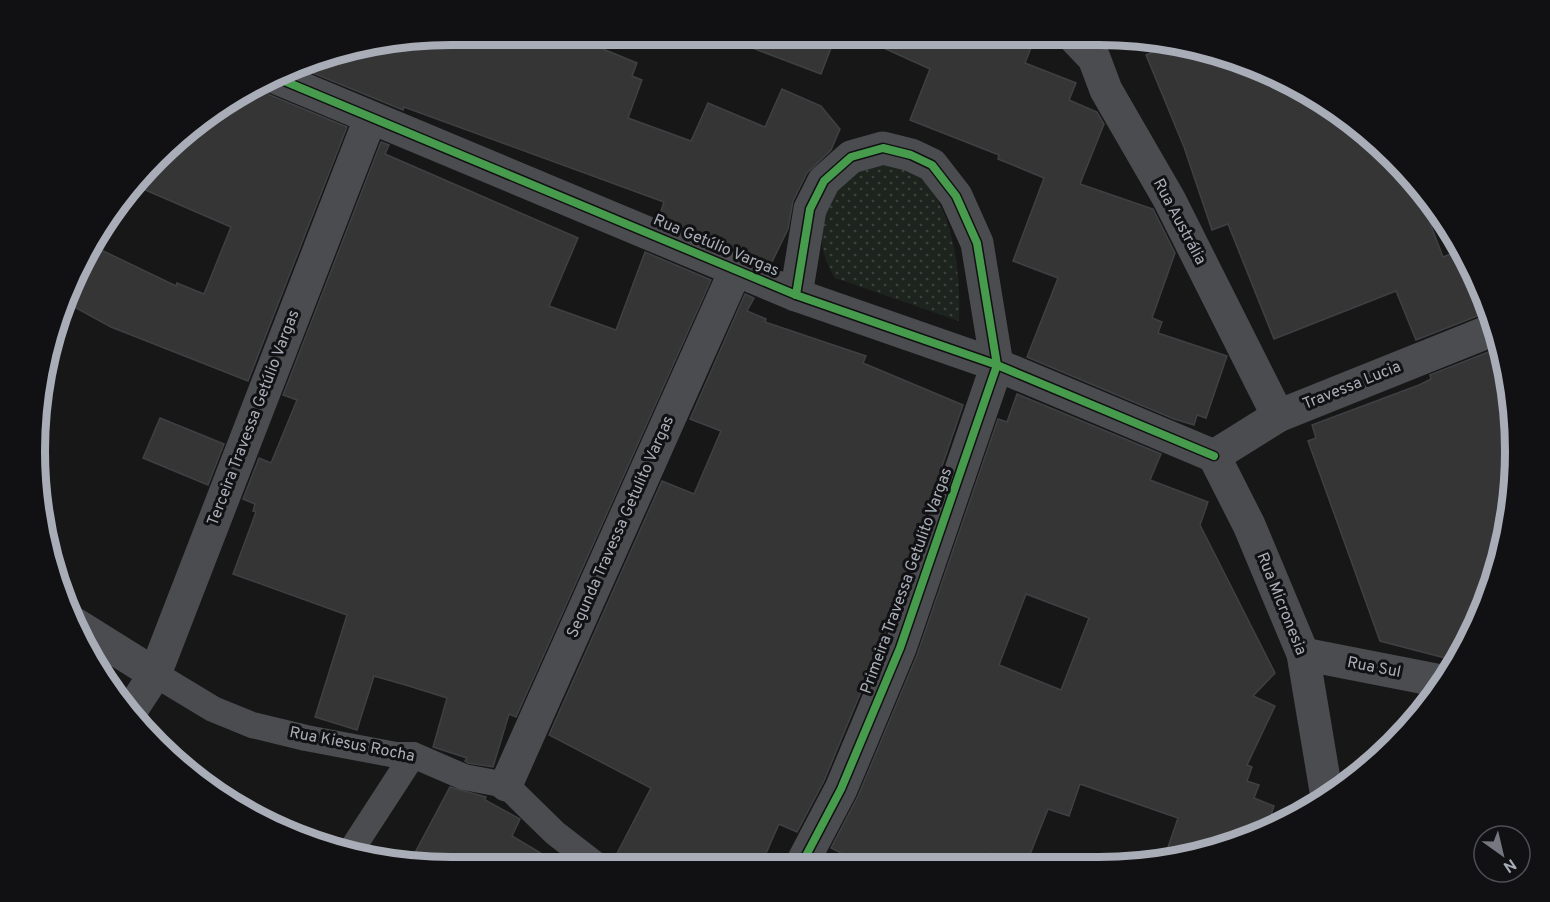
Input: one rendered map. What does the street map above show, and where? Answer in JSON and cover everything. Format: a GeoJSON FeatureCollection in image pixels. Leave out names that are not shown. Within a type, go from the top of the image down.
{"type":"FeatureCollection","features":[{"type":"Feature","properties":{"kind":"street","name":"Rua Austrália"},"geometry":{"type":"LineString","coordinates":[[1082,45],[1094,58],[1106,90],[1169,200],[1278,416]]}},
{"type":"Feature","properties":{"kind":"street","name":"Rua Getúlio Vargas"},"geometry":{"type":"LineString","coordinates":[[284,81],[370,119],[796,295],[997,365],[1214,456]]}},
{"type":"Feature","properties":{"kind":"street","name":"Terceira Travessa Getúlio Vargas"},"geometry":{"type":"LineString","coordinates":[[135,705],[154,674],[370,119]]}},
{"type":"Feature","properties":{"kind":"street"},"geometry":{"type":"LineString","coordinates":[[796,295],[810,209],[824,182],[851,157],[883,148],[911,155],[932,165],[956,196],[977,243],[997,365]]}},
{"type":"Feature","properties":{"kind":"street","name":"Segunda Travessa Getulito Vargas"},"geometry":{"type":"LineString","coordinates":[[506,785],[736,269]]}},
{"type":"Feature","properties":{"kind":"street","name":"Travessa Lucia"},"geometry":{"type":"LineString","coordinates":[[1214,456],[1278,416],[1487,332]]}},
{"type":"Feature","properties":{"kind":"street","name":"Primeira Travessa Getulito Vargas"},"geometry":{"type":"LineString","coordinates":[[805,857],[841,789],[900,648],[997,365]]}},
{"type":"Feature","properties":{"kind":"street","name":"Rua Micronesia"},"geometry":{"type":"LineString","coordinates":[[1214,456],[1249,525],[1303,654],[1326,789]]}},
{"type":"Feature","properties":{"kind":"street"},"geometry":{"type":"LineString","coordinates":[[87,632],[154,674]]}},
{"type":"Feature","properties":{"kind":"street","name":"Rua Sul"},"geometry":{"type":"LineString","coordinates":[[1303,654],[1435,680]]}},
{"type":"Feature","properties":{"kind":"lane","name":"Rua Kiesus Rocha"},"geometry":{"type":"LineString","coordinates":[[154,674],[213,709],[252,725],[396,755],[413,755],[464,777],[506,785]]}},
{"type":"Feature","properties":{"kind":"lane"},"geometry":{"type":"LineString","coordinates":[[355,845],[413,755]]}},
{"type":"Feature","properties":{"kind":"lane"},"geometry":{"type":"LineString","coordinates":[[506,785],[555,833],[586,857]]}},
{"type":"Feature","properties":{"kind":"shaded area"},"geometry":{"type":"Polygon","coordinates":[[[877,165],[896,167],[914,174],[924,181],[943,211],[957,267],[959,321],[835,278],[826,261],[821,226],[832,195],[844,182],[859,172],[877,165]]]}},
{"type":"Feature","properties":{"kind":"building"},"geometry":{"type":"Polygon","coordinates":[[[451,45],[593,45],[637,63],[632,76],[642,80],[628,118],[691,141],[708,103],[765,127],[782,89],[821,106],[840,129],[831,150],[807,173],[793,201],[788,229],[771,264],[659,217],[664,202],[404,107],[403,110],[309,71],[346,59],[398,48],[451,45]]]}},
{"type":"Feature","properties":{"kind":"building"},"geometry":{"type":"Polygon","coordinates":[[[744,45],[832,45],[821,74],[744,45]]]}},
{"type":"Feature","properties":{"kind":"building"},"geometry":{"type":"Polygon","coordinates":[[[877,45],[1032,45],[1025,63],[1076,83],[1069,100],[1097,112],[1104,124],[1080,184],[1153,209],[1175,253],[1152,318],[1162,322],[1158,333],[1227,356],[1206,418],[1197,415],[1194,425],[1174,419],[1027,357],[1058,278],[1013,261],[1044,178],[998,159],[999,155],[910,120],[930,69],[877,45]]]}},
{"type":"Feature","properties":{"kind":"building"},"geometry":{"type":"Polygon","coordinates":[[[1159,49],[1230,67],[1302,99],[1346,129],[1386,164],[1425,209],[1443,257],[1454,253],[1481,315],[1416,340],[1396,291],[1274,339],[1228,224],[1212,230],[1184,147],[1146,55],[1159,49]]]}},
{"type":"Feature","properties":{"kind":"building"},"geometry":{"type":"Polygon","coordinates":[[[265,90],[270,95],[347,127],[248,381],[111,327],[72,306],[99,249],[176,286],[177,283],[204,294],[231,227],[142,188],[164,164],[204,129],[225,113],[265,90]]]}},
{"type":"Feature","properties":{"kind":"building"},"geometry":{"type":"Polygon","coordinates":[[[381,142],[389,145],[385,154],[578,238],[549,306],[616,330],[645,252],[711,280],[516,717],[509,714],[493,767],[468,763],[465,761],[467,758],[433,747],[447,698],[374,676],[357,730],[315,717],[347,615],[233,574],[256,512],[253,511],[255,504],[243,499],[259,458],[271,463],[297,400],[283,395],[381,142]]]}},
{"type":"Feature","properties":{"kind":"building"},"geometry":{"type":"Polygon","coordinates":[[[745,294],[754,298],[747,311],[766,319],[765,322],[866,356],[863,363],[963,405],[882,641],[824,781],[797,832],[779,824],[764,857],[615,857],[651,788],[549,735],[662,481],[694,494],[721,431],[690,419],[745,294]]]}},
{"type":"Feature","properties":{"kind":"building"},"geometry":{"type":"Polygon","coordinates":[[[1492,351],[1502,398],[1504,424],[1502,502],[1499,503],[1501,509],[1491,556],[1474,606],[1448,659],[1380,641],[1308,441],[1316,438],[1312,425],[1419,385],[1431,379],[1430,375],[1492,351]]]}},
{"type":"Feature","properties":{"kind":"building"},"geometry":{"type":"Polygon","coordinates":[[[1017,394],[1161,454],[1150,480],[1208,502],[1200,525],[1275,673],[1253,696],[1275,706],[1247,765],[1252,767],[1247,781],[1259,785],[1254,798],[1274,806],[1270,819],[1230,835],[1167,851],[1178,818],[1080,784],[1069,816],[1048,809],[1029,857],[1001,857],[991,853],[990,857],[844,857],[845,855],[831,848],[858,796],[917,655],[998,419],[1007,422],[1017,394]],[[1026,594],[999,665],[1061,690],[1089,618],[1026,594]]]}},
{"type":"Feature","properties":{"kind":"building"},"geometry":{"type":"Polygon","coordinates":[[[160,418],[224,444],[208,485],[143,458],[160,418]]]}},
{"type":"Feature","properties":{"kind":"building"},"geometry":{"type":"Polygon","coordinates":[[[450,787],[486,797],[485,800],[520,819],[512,836],[547,857],[451,857],[414,855],[450,787]]]}},
{"type":"Feature","properties":{"kind":"cycle path"},"geometry":{"type":"LineString","coordinates":[[284,81],[796,295],[997,365],[1214,456]]}},
{"type":"Feature","properties":{"kind":"cycle path"},"geometry":{"type":"LineString","coordinates":[[796,295],[810,209],[824,181],[851,157],[883,148],[911,155],[932,165],[956,196],[977,243],[997,365],[900,648],[841,789],[805,857]]}}]}
